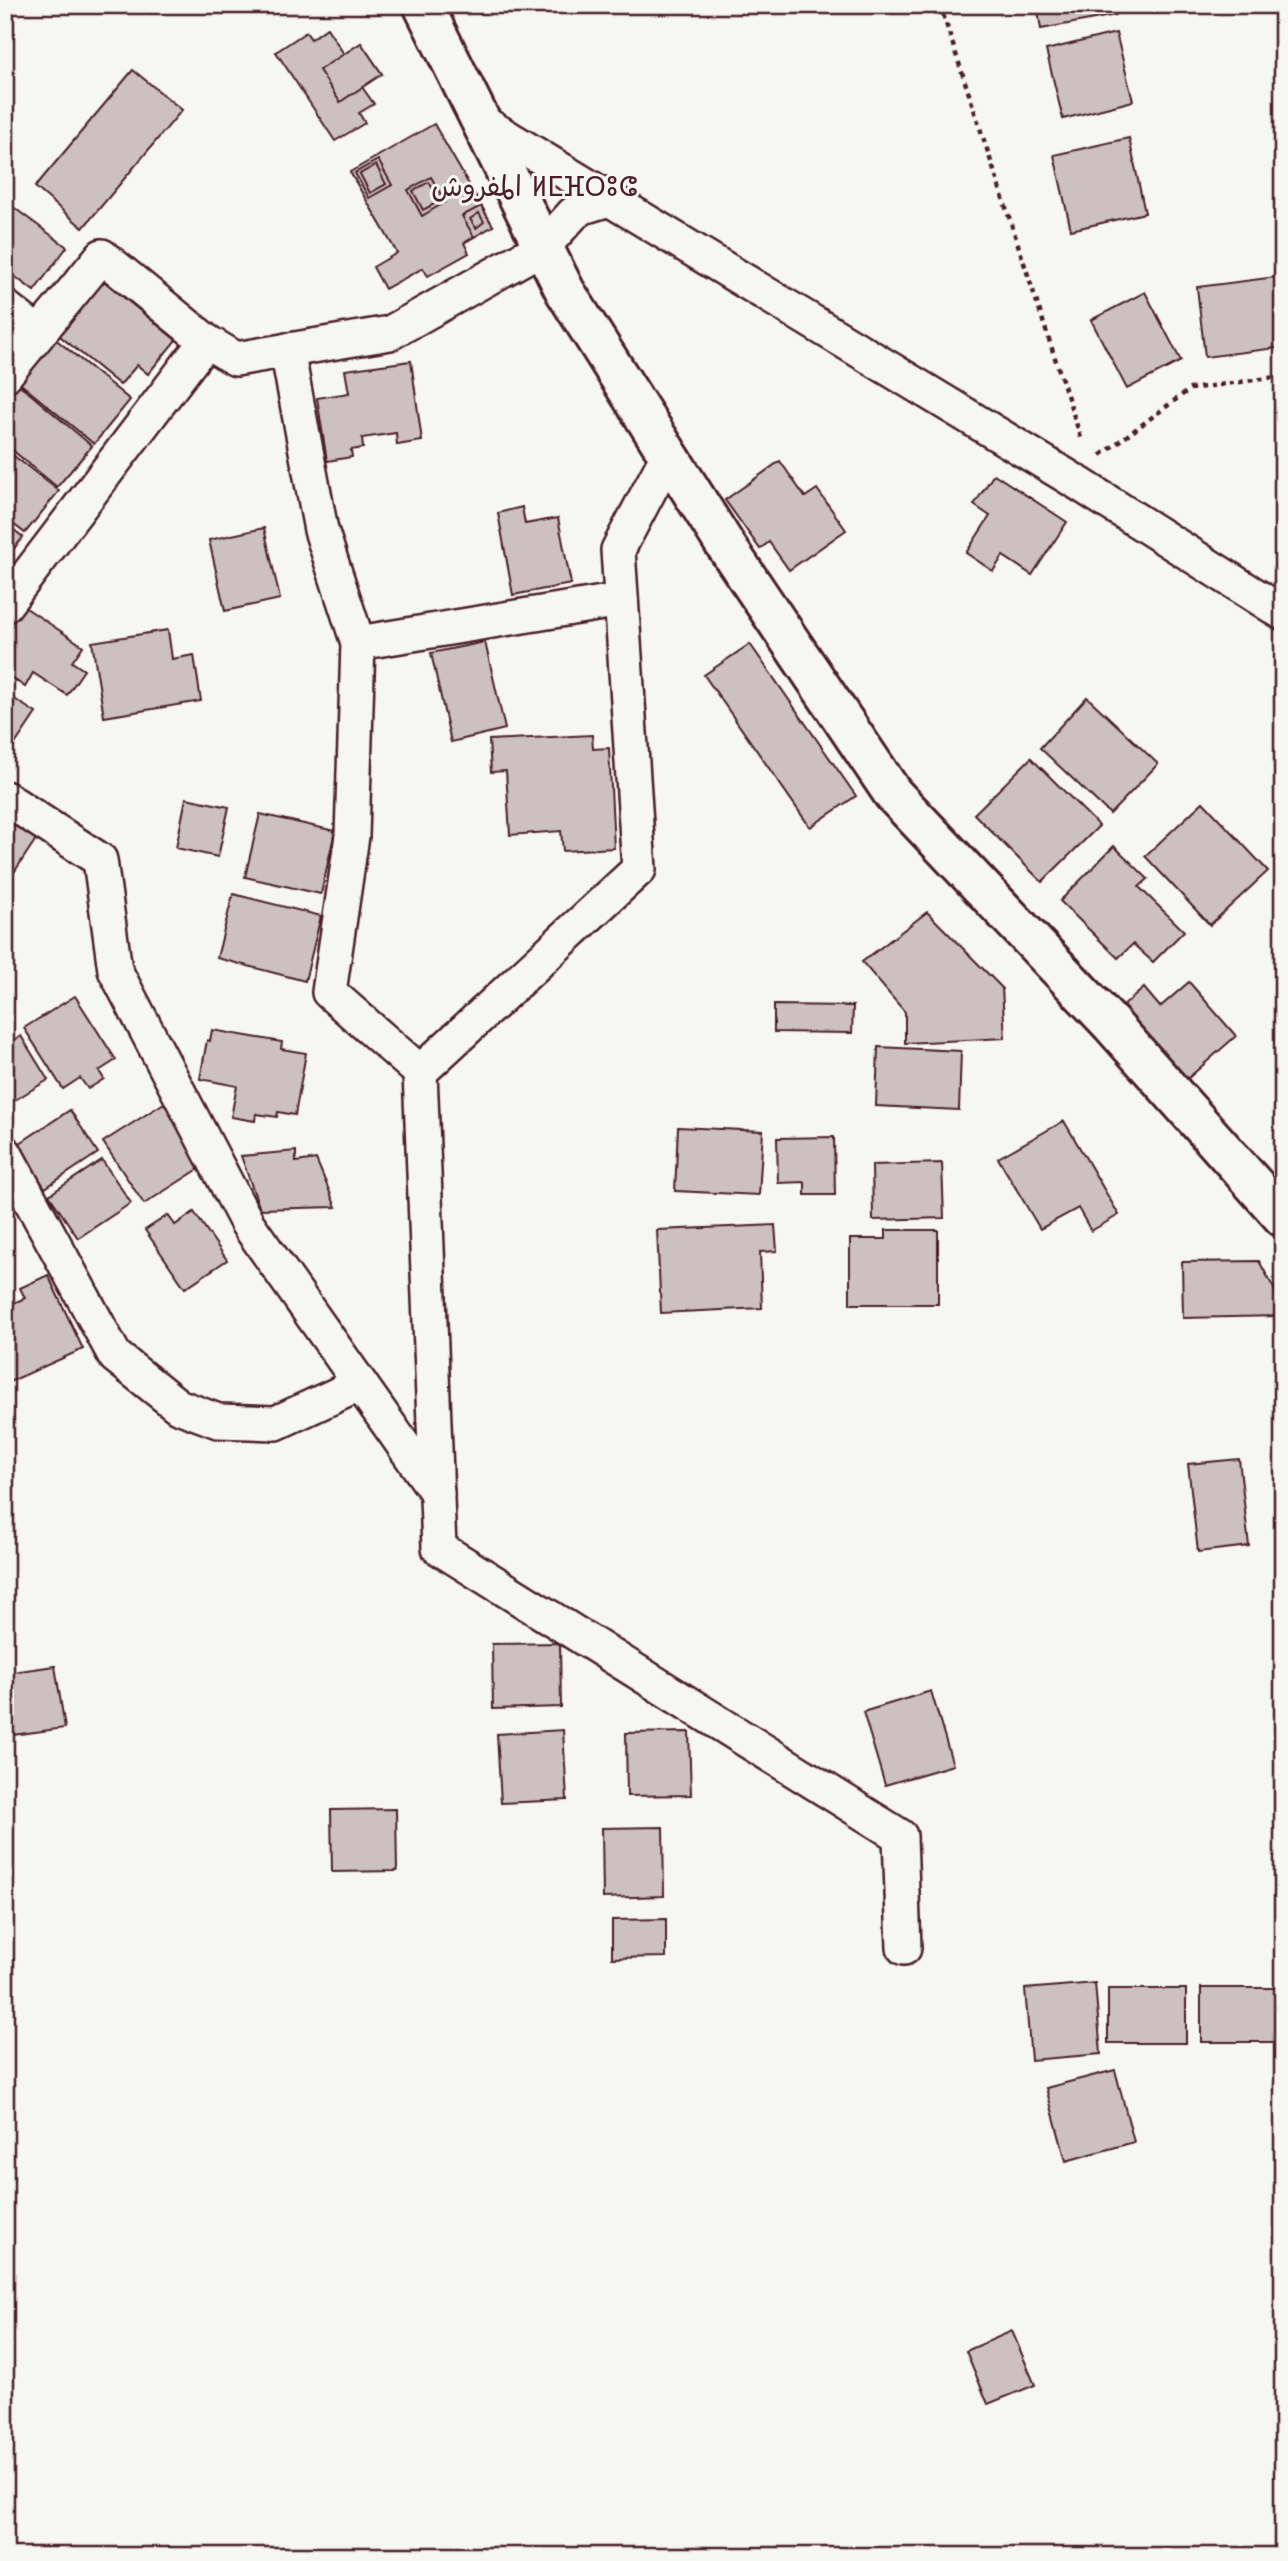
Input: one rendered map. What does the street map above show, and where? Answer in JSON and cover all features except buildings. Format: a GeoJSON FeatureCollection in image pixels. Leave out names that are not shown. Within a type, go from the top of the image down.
{"type":"FeatureCollection","features":[{"type":"Feature","properties":{"kind":"main road"},"geometry":{"type":"LineString","coordinates":[[423,5],[565,291],[724,543],[893,794],[1112,1025],[1283,1217]]}},
{"type":"Feature","properties":{"kind":"street"},"geometry":{"type":"LineString","coordinates":[[478,120],[608,199],[1083,474],[1283,612]]}},
{"type":"Feature","properties":{"kind":"street"},"geometry":{"type":"LineString","coordinates":[[5,374],[102,256],[206,341],[236,359],[390,333],[543,247],[573,214],[597,201],[608,199]]}},
{"type":"Feature","properties":{"kind":"street"},"geometry":{"type":"LineString","coordinates":[[5,307],[38,333]]}},
{"type":"Feature","properties":{"kind":"street"},"geometry":{"type":"LineString","coordinates":[[5,605],[206,341]]}},
{"type":"Feature","properties":{"kind":"street"},"geometry":{"type":"LineString","coordinates":[[287,350],[321,530],[358,643],[352,836],[329,992],[420,1072],[439,1548],[900,1836],[904,1948]]}},
{"type":"Feature","properties":{"kind":"street"},"geometry":{"type":"LineString","coordinates":[[420,1072],[639,869],[618,550],[668,455]]}},
{"type":"Feature","properties":{"kind":"street"},"geometry":{"type":"LineString","coordinates":[[358,643],[621,600]]}},
{"type":"Feature","properties":{"kind":"street"},"geometry":{"type":"LineString","coordinates":[[5,798],[100,860],[115,970],[247,1223],[437,1493]]}},
{"type":"Feature","properties":{"kind":"street"},"geometry":{"type":"LineString","coordinates":[[5,1153],[115,1356],[178,1406],[219,1421],[276,1423],[360,1384]]}},
{"type":"Feature","properties":{"kind":"path"},"geometry":{"type":"LineString","coordinates":[[940,5],[1083,474],[1189,389],[1283,376]]}},
{"type":"Feature","properties":{"kind":"district","name":"المفروش ⵍⵎⴼⵔⵓⵛ"},"geometry":{"type":"Point","coordinates":[535,186]}}]}
